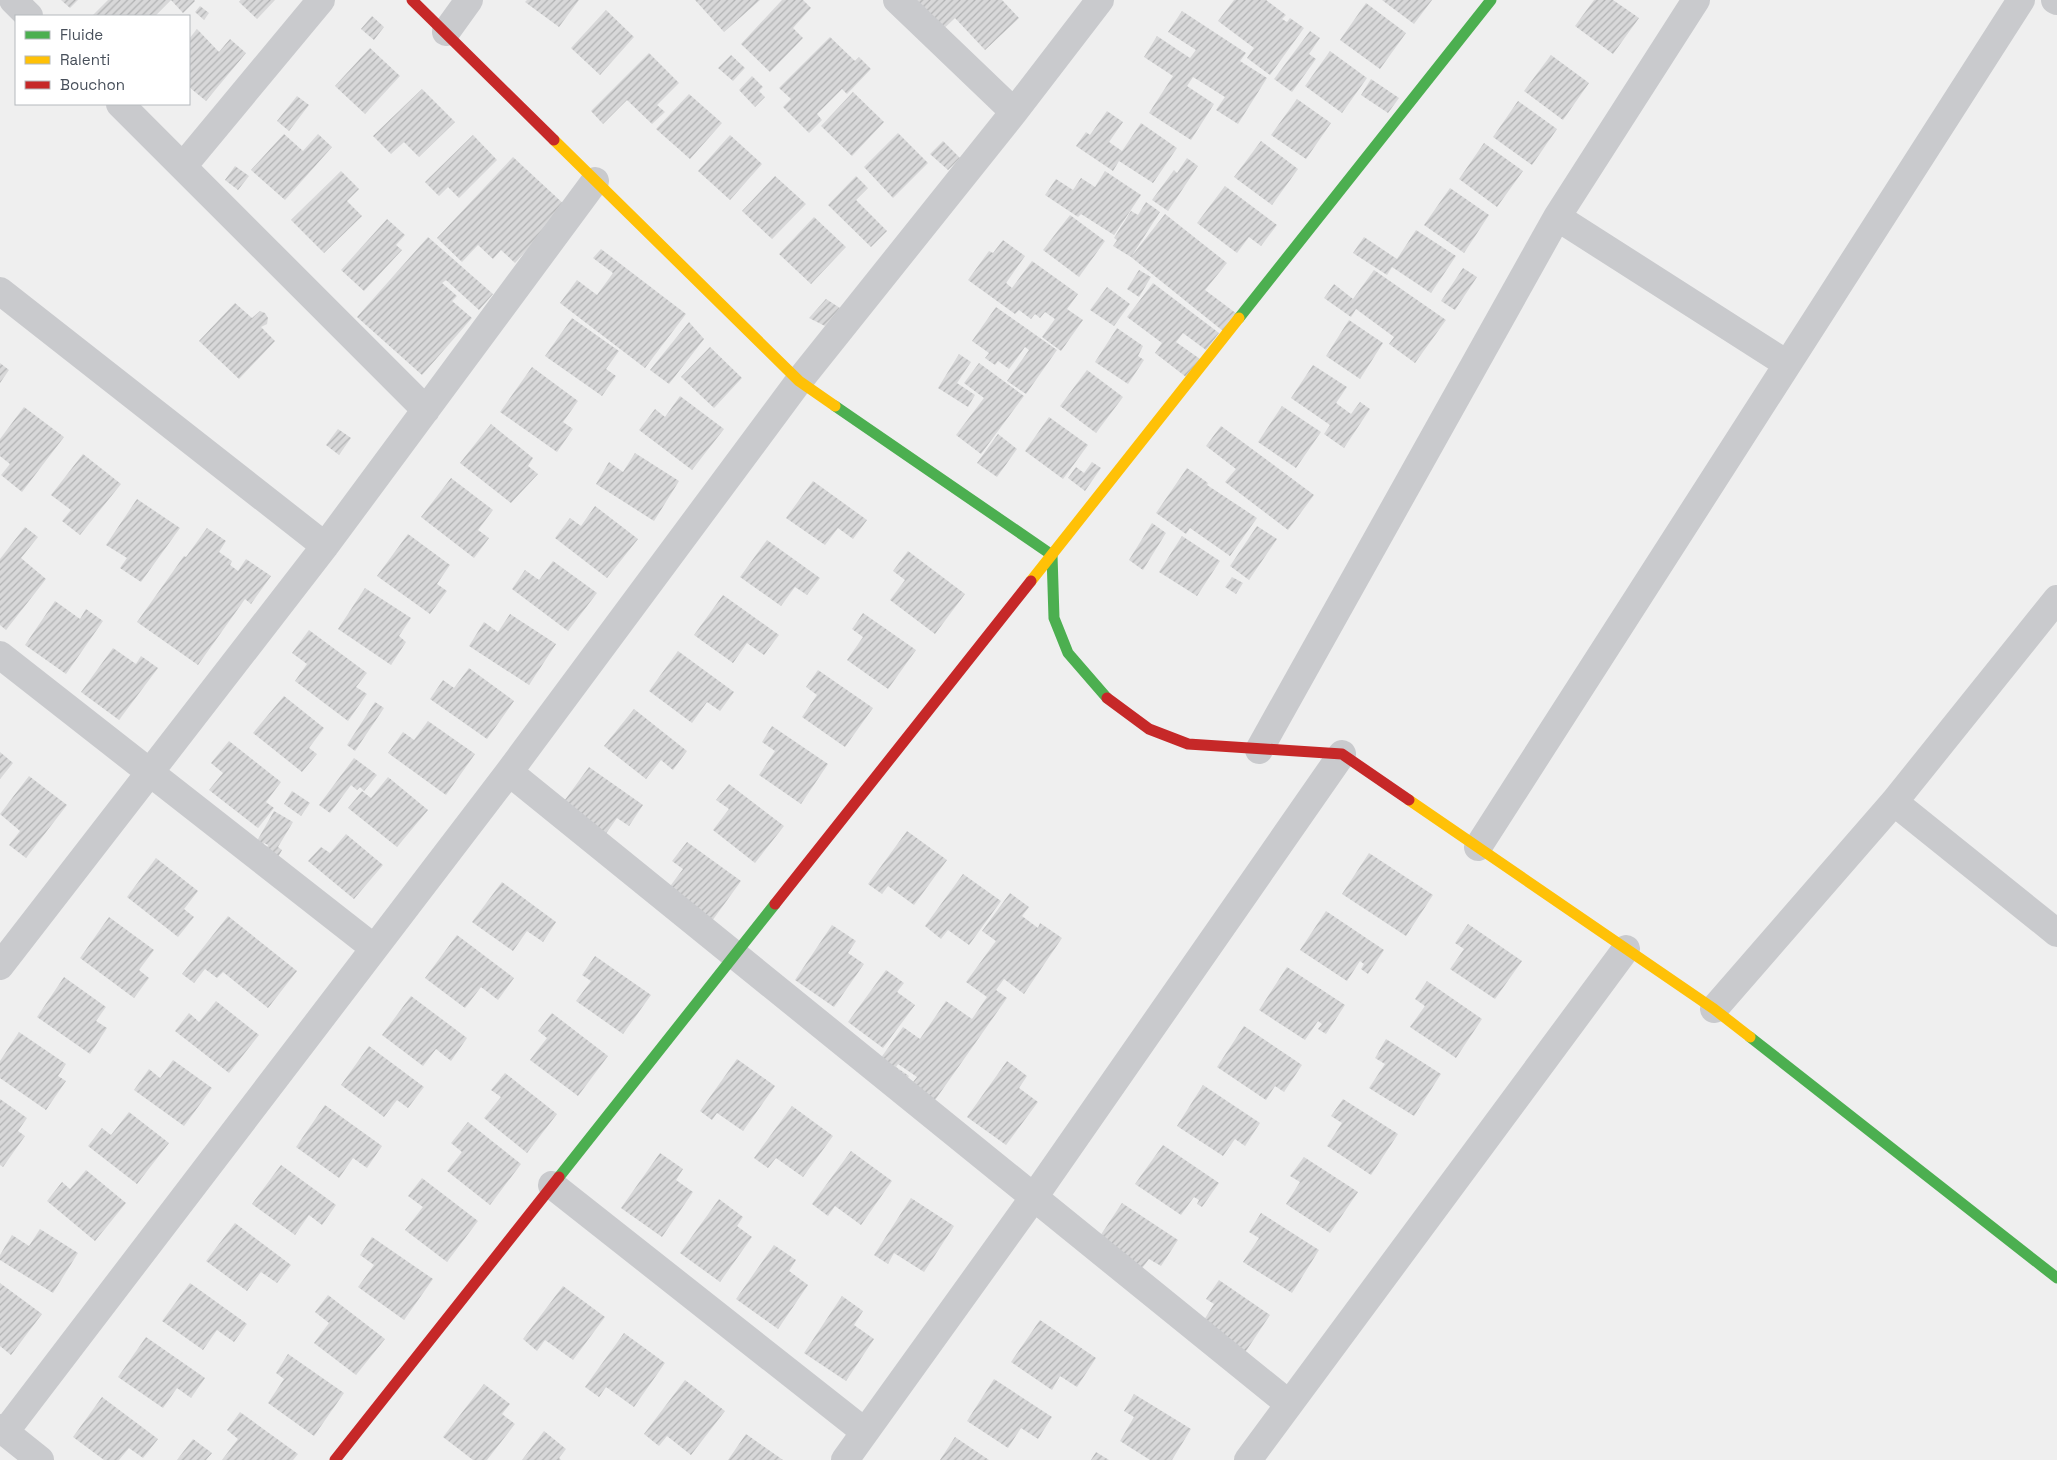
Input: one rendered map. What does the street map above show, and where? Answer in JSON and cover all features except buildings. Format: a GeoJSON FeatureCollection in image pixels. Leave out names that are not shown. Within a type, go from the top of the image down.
{"type":"FeatureCollection","features":[{"type":"Feature","properties":{"kind":"street"},"geometry":{"type":"LineString","coordinates":[[13,0],[28,15]]}},
{"type":"Feature","properties":{"kind":"street"},"geometry":{"type":"LineString","coordinates":[[184,166],[320,0]]}},
{"type":"Feature","properties":{"kind":"street"},"geometry":{"type":"LineString","coordinates":[[412,0],[800,381],[1052,555]]}},
{"type":"Feature","properties":{"kind":"street"},"geometry":{"type":"LineString","coordinates":[[446,32],[469,0]]}},
{"type":"Feature","properties":{"kind":"street"},"geometry":{"type":"LineString","coordinates":[[897,0],[1014,112]]}},
{"type":"Feature","properties":{"kind":"street"},"geometry":{"type":"LineString","coordinates":[[40,1460],[2,1430],[509,772],[800,381],[1014,112],[1100,0]]}},
{"type":"Feature","properties":{"kind":"street"},"geometry":{"type":"LineString","coordinates":[[335,1460],[1491,0]]}},
{"type":"Feature","properties":{"kind":"street"},"geometry":{"type":"LineString","coordinates":[[1478,847],[2021,0]]}},
{"type":"Feature","properties":{"kind":"street"},"geometry":{"type":"LineString","coordinates":[[1259,750],[1557,216],[1694,1]]}},
{"type":"Feature","properties":{"kind":"street"},"geometry":{"type":"LineString","coordinates":[[121,105],[426,410]]}},
{"type":"Feature","properties":{"kind":"street"},"geometry":{"type":"LineString","coordinates":[[0,966],[325,546],[595,181]]}},
{"type":"Feature","properties":{"kind":"street"},"geometry":{"type":"LineString","coordinates":[[1557,216],[1787,364]]}},
{"type":"Feature","properties":{"kind":"street"},"geometry":{"type":"LineString","coordinates":[[0,291],[325,546]]}},
{"type":"Feature","properties":{"kind":"street"},"geometry":{"type":"LineString","coordinates":[[1052,555],[1054,618],[1068,653],[1106,697],[1149,729],[1188,744],[1342,754],[1714,1009],[2057,1278]]}},
{"type":"Feature","properties":{"kind":"street"},"geometry":{"type":"LineString","coordinates":[[1714,1009],[1894,802],[2057,599]]}},
{"type":"Feature","properties":{"kind":"street"},"geometry":{"type":"LineString","coordinates":[[0,655],[374,948]]}},
{"type":"Feature","properties":{"kind":"street"},"geometry":{"type":"LineString","coordinates":[[845,1460],[1034,1198],[1342,754]]}},
{"type":"Feature","properties":{"kind":"street"},"geometry":{"type":"LineString","coordinates":[[509,772],[1289,1404]]}},
{"type":"Feature","properties":{"kind":"street"},"geometry":{"type":"LineString","coordinates":[[1894,802],[2057,933]]}},
{"type":"Feature","properties":{"kind":"street"},"geometry":{"type":"LineString","coordinates":[[1248,1460],[1626,949]]}},
{"type":"Feature","properties":{"kind":"street"},"geometry":{"type":"LineString","coordinates":[[552,1186],[865,1432]]}},
{"type":"Feature","properties":{"kind":"traffic: fast"},"geometry":{"type":"LineString","coordinates":[[1239,318],[1491,0]]}},
{"type":"Feature","properties":{"kind":"traffic: fast"},"geometry":{"type":"LineString","coordinates":[[835,406],[1052,555],[1054,618],[1068,653],[1107,698]]}},
{"type":"Feature","properties":{"kind":"traffic: fast"},"geometry":{"type":"LineString","coordinates":[[559,1177],[775,904]]}},
{"type":"Feature","properties":{"kind":"traffic: fast"},"geometry":{"type":"LineString","coordinates":[[1750,1037],[2057,1278]]}},
{"type":"Feature","properties":{"kind":"traffic: slow"},"geometry":{"type":"LineString","coordinates":[[554,140],[799,381],[835,406]]}},
{"type":"Feature","properties":{"kind":"traffic: slow"},"geometry":{"type":"LineString","coordinates":[[1031,581],[1239,318]]}},
{"type":"Feature","properties":{"kind":"traffic: slow"},"geometry":{"type":"LineString","coordinates":[[1409,800],[1714,1009],[1750,1037]]}},
{"type":"Feature","properties":{"kind":"traffic: jam"},"geometry":{"type":"LineString","coordinates":[[412,0],[554,140]]}},
{"type":"Feature","properties":{"kind":"traffic: jam"},"geometry":{"type":"LineString","coordinates":[[775,904],[1031,581]]}},
{"type":"Feature","properties":{"kind":"traffic: jam"},"geometry":{"type":"LineString","coordinates":[[1107,698],[1149,729],[1188,744],[1342,754],[1409,800]]}},
{"type":"Feature","properties":{"kind":"traffic: jam"},"geometry":{"type":"LineString","coordinates":[[335,1460],[559,1177]]}}]}
